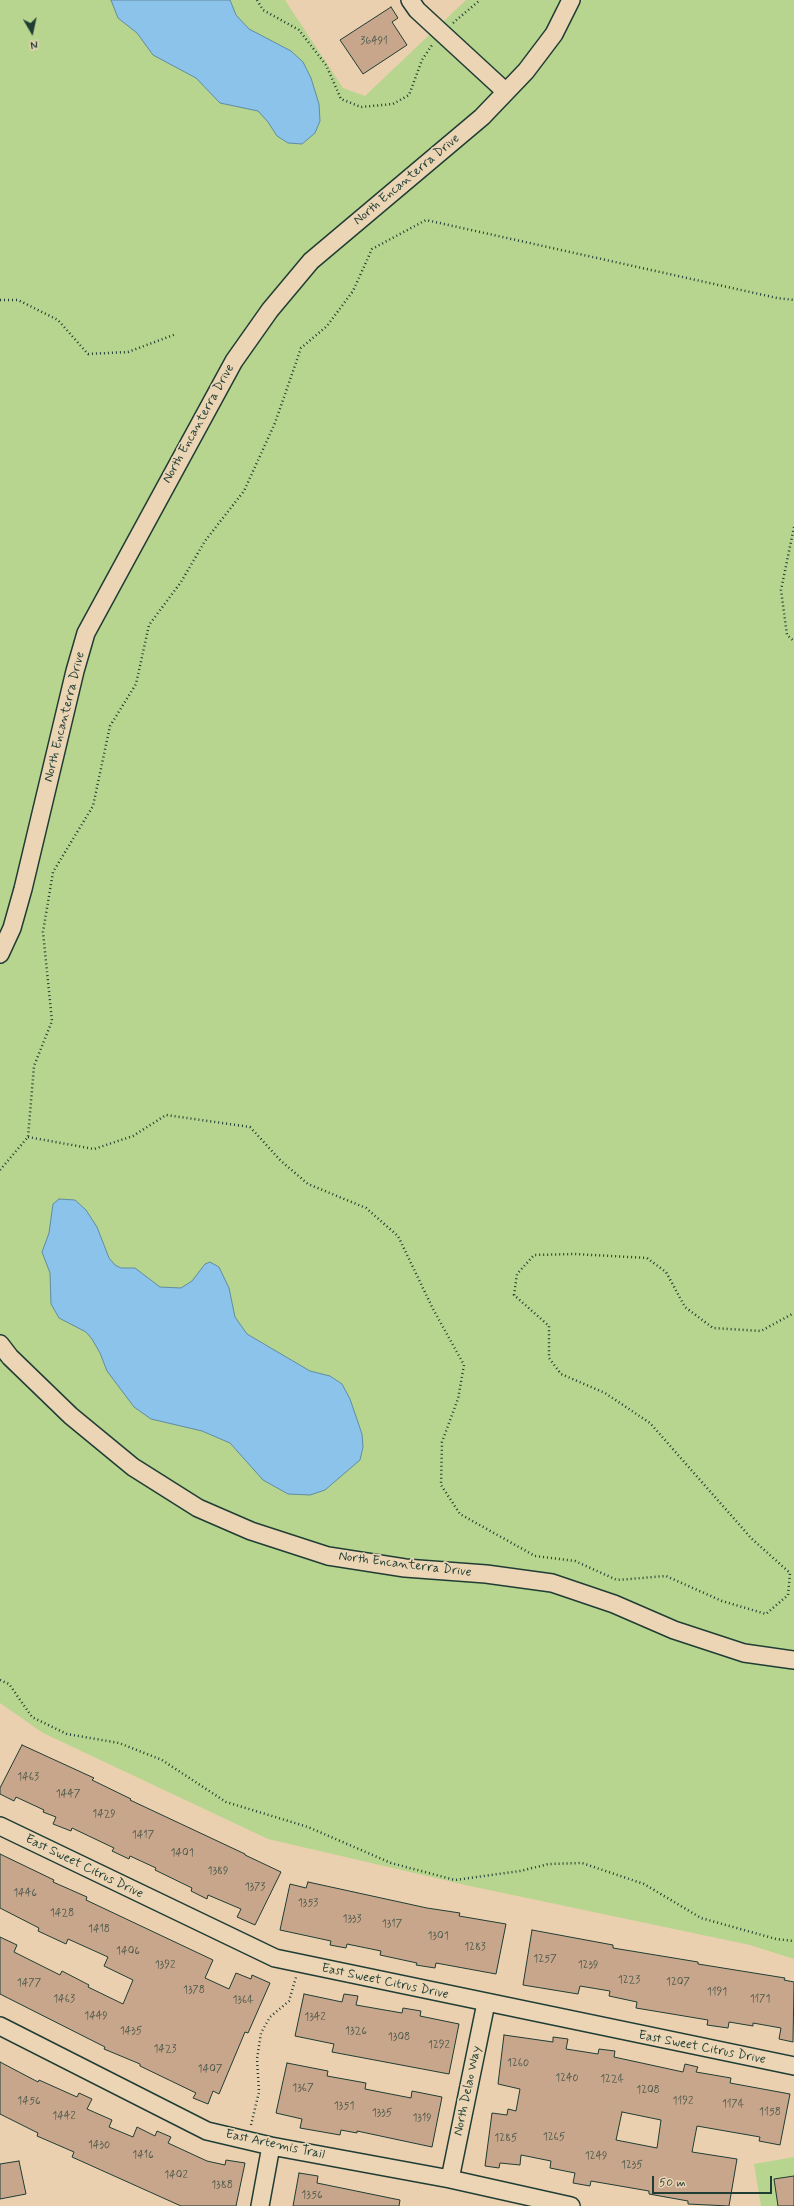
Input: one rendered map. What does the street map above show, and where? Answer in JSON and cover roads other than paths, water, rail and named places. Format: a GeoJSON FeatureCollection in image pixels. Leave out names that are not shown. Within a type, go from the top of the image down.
{"type":"FeatureCollection","features":[{"type":"Feature","properties":{"kind":"street"},"geometry":{"type":"LineString","coordinates":[[410,0],[417,10],[506,92]]}},
{"type":"Feature","properties":{"kind":"street","name":"North Encanterra Drive"},"geometry":{"type":"LineString","coordinates":[[0,954],[12,928],[23,889],[75,671],[86,633],[234,361],[270,310],[312,261],[482,117],[526,71],[554,34],[571,0]]}},
{"type":"Feature","properties":{"kind":"street","name":"North Encanterra Drive"},"geometry":{"type":"LineString","coordinates":[[0,1344],[10,1358],[70,1416],[133,1467],[198,1508],[251,1531],[328,1556],[405,1568],[486,1574],[552,1583],[614,1604],[674,1630],[744,1653],[794,1660]]}},
{"type":"Feature","properties":{"kind":"street","name":"East Sweet Citrus Drive"},"geometry":{"type":"LineString","coordinates":[[0,1826],[275,1958],[794,2066]]}},
{"type":"Feature","properties":{"kind":"street","name":"North Delao Way"},"geometry":{"type":"LineString","coordinates":[[450,2179],[486,2003]]}},
{"type":"Feature","properties":{"kind":"street","name":"East Artemis Trail"},"geometry":{"type":"LineString","coordinates":[[0,2026],[207,2131],[271,2146],[450,2179],[571,2206]]}},
{"type":"Feature","properties":{"kind":"street"},"geometry":{"type":"LineString","coordinates":[[260,2206],[271,2146]]}},
{"type":"Feature","properties":{"kind":"water"},"geometry":{"type":"Polygon","coordinates":[[[111,0],[230,0],[236,15],[249,29],[291,51],[303,62],[311,78],[319,104],[320,121],[315,133],[302,144],[288,143],[277,136],[268,122],[258,111],[220,103],[196,78],[153,55],[137,33],[118,18],[111,0]]]}},
{"type":"Feature","properties":{"kind":"water"},"geometry":{"type":"Polygon","coordinates":[[[59,1199],[75,1200],[86,1210],[97,1227],[109,1258],[115,1265],[121,1268],[135,1268],[160,1287],[181,1288],[192,1281],[205,1264],[210,1262],[219,1267],[229,1288],[235,1317],[247,1334],[310,1371],[330,1376],[342,1384],[350,1399],[362,1434],[363,1447],[360,1460],[325,1490],[310,1495],[288,1494],[263,1480],[230,1443],[202,1431],[151,1419],[134,1407],[107,1371],[100,1353],[92,1339],[86,1332],[59,1318],[51,1304],[50,1273],[42,1252],[49,1233],[53,1204],[59,1199]]]}}]}
